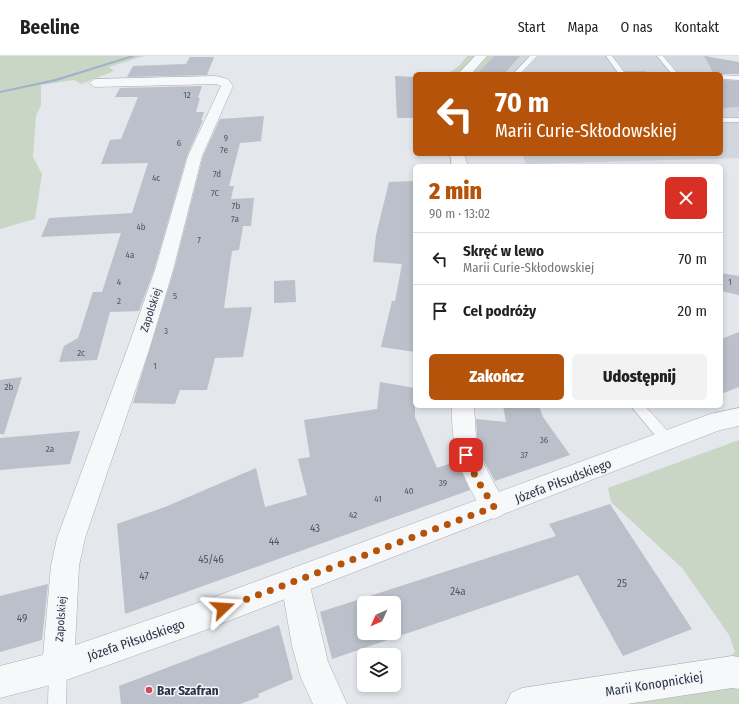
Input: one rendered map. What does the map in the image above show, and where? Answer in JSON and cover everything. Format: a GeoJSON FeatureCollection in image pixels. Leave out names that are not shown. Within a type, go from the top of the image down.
{"type":"FeatureCollection","features":[{"type":"Feature","properties":{"kind":"street"},"geometry":{"type":"LineString","coordinates":[[466,72],[481,56]]}},
{"type":"Feature","properties":{"kind":"street","name":"Zapolskiej"},"geometry":{"type":"LineString","coordinates":[[58,667],[65,566],[71,538],[138,350],[164,270],[195,156],[227,86],[224,82],[216,80],[94,83]]}},
{"type":"Feature","properties":{"kind":"street"},"geometry":{"type":"LineString","coordinates":[[463,408],[462,432],[466,455],[476,478],[494,507]]}},
{"type":"Feature","properties":{"kind":"street","name":"Józefa Piłsudskiego"},"geometry":{"type":"LineString","coordinates":[[0,682],[58,667],[295,582],[732,415]]}},
{"type":"Feature","properties":{"kind":"street"},"geometry":{"type":"LineString","coordinates":[[295,582],[314,667],[319,682],[331,704]]}},
{"type":"Feature","properties":{"kind":"street","name":"Marii Konopnickiej"},"geometry":{"type":"LineString","coordinates":[[522,704],[732,672],[739,673]]}},
{"type":"Feature","properties":{"kind":"lane"},"geometry":{"type":"LineString","coordinates":[[518,72],[534,56]]}},
{"type":"Feature","properties":{"kind":"lane"},"geometry":{"type":"LineString","coordinates":[[609,56],[621,72]]}},
{"type":"Feature","properties":{"kind":"lane"},"geometry":{"type":"LineString","coordinates":[[660,56],[673,72]]}},
{"type":"Feature","properties":{"kind":"lane"},"geometry":{"type":"LineString","coordinates":[[723,77],[739,78]]}},
{"type":"Feature","properties":{"kind":"lane"},"geometry":{"type":"LineString","coordinates":[[723,120],[739,120]]}},
{"type":"Feature","properties":{"kind":"lane"},"geometry":{"type":"LineString","coordinates":[[639,408],[668,440]]}},
{"type":"Feature","properties":{"kind":"lane"},"geometry":{"type":"LineString","coordinates":[[57,704],[58,667]]}},
{"type":"Feature","properties":{"kind":"shaded area"},"geometry":{"type":"Polygon","coordinates":[[[494,56],[709,56],[713,72],[479,72],[494,56]]]}},
{"type":"Feature","properties":{"kind":"shaded area"},"geometry":{"type":"Polygon","coordinates":[[[723,75],[739,76],[739,158],[526,164],[523,156],[723,156],[723,75]]]}},
{"type":"Feature","properties":{"kind":"green space"},"geometry":{"type":"Polygon","coordinates":[[[0,56],[144,56],[109,67],[114,71],[81,84],[74,80],[41,85],[41,105],[36,116],[33,157],[42,174],[35,219],[0,229],[0,56]]]}},
{"type":"Feature","properties":{"kind":"green space"},"geometry":{"type":"Polygon","coordinates":[[[467,56],[494,56],[479,72],[450,72],[459,66],[467,56]]]}},
{"type":"Feature","properties":{"kind":"green space"},"geometry":{"type":"Polygon","coordinates":[[[739,440],[739,660],[729,658],[735,652],[729,635],[683,569],[611,502],[608,488],[739,440]]]}},
{"type":"Feature","properties":{"kind":"green space"},"geometry":{"type":"Polygon","coordinates":[[[726,686],[739,690],[739,704],[628,704],[726,686]]]}},
{"type":"Feature","properties":{"kind":"building"},"geometry":{"type":"Polygon","coordinates":[[[494,56],[520,56],[506,72],[479,72],[494,56]]]}},
{"type":"Feature","properties":{"kind":"building"},"geometry":{"type":"Polygon","coordinates":[[[704,56],[739,62],[739,74],[723,74],[723,72],[713,72],[704,56]]]}},
{"type":"Feature","properties":{"kind":"building"},"geometry":{"type":"Polygon","coordinates":[[[190,57],[214,57],[207,75],[127,77],[133,66],[186,64],[190,57]]]}},
{"type":"Feature","properties":{"kind":"building"},"geometry":{"type":"Polygon","coordinates":[[[395,76],[413,77],[413,118],[397,118],[395,76]]]}},
{"type":"Feature","properties":{"kind":"building"},"geometry":{"type":"Polygon","coordinates":[[[723,80],[739,81],[739,107],[723,108],[723,80]]]}},
{"type":"Feature","properties":{"kind":"building"},"geometry":{"type":"Polygon","coordinates":[[[202,86],[196,112],[204,112],[201,121],[203,120],[187,156],[154,270],[139,311],[110,312],[97,360],[59,362],[64,346],[78,338],[93,292],[102,292],[121,233],[41,237],[49,218],[132,213],[148,163],[101,164],[110,140],[121,139],[138,97],[115,97],[120,88],[202,86]]]}},
{"type":"Feature","properties":{"kind":"building"},"geometry":{"type":"Polygon","coordinates":[[[264,116],[261,141],[240,143],[229,186],[234,186],[231,199],[254,198],[251,226],[243,226],[239,250],[232,251],[224,308],[252,307],[243,357],[215,358],[207,390],[180,390],[175,404],[133,403],[174,270],[203,156],[220,119],[264,116]]]}},
{"type":"Feature","properties":{"kind":"building"},"geometry":{"type":"Polygon","coordinates":[[[413,181],[413,352],[381,347],[392,301],[395,301],[402,264],[373,262],[376,235],[389,182],[413,181]]]}},
{"type":"Feature","properties":{"kind":"building"},"geometry":{"type":"Polygon","coordinates":[[[723,273],[739,276],[739,295],[723,291],[723,273]]]}},
{"type":"Feature","properties":{"kind":"building"},"geometry":{"type":"Polygon","coordinates":[[[295,280],[296,302],[274,303],[274,281],[295,280]]]}},
{"type":"Feature","properties":{"kind":"building"},"geometry":{"type":"Polygon","coordinates":[[[739,332],[739,387],[723,393],[723,338],[739,332]]]}},
{"type":"Feature","properties":{"kind":"building"},"geometry":{"type":"Polygon","coordinates":[[[22,377],[4,434],[0,434],[0,380],[22,377]]]}},
{"type":"Feature","properties":{"kind":"building"},"geometry":{"type":"Polygon","coordinates":[[[380,382],[413,388],[413,408],[415,408],[415,417],[437,468],[457,461],[470,490],[125,614],[117,524],[165,507],[256,468],[265,507],[307,495],[298,459],[310,457],[304,420],[377,409],[380,382]]]}},
{"type":"Feature","properties":{"kind":"building"},"geometry":{"type":"Polygon","coordinates":[[[503,408],[540,408],[543,417],[570,455],[495,481],[482,458],[477,436],[476,419],[506,422],[503,408]]]}},
{"type":"Feature","properties":{"kind":"building"},"geometry":{"type":"Polygon","coordinates":[[[80,431],[70,464],[0,470],[0,438],[80,431]]]}},
{"type":"Feature","properties":{"kind":"building"},"geometry":{"type":"Polygon","coordinates":[[[610,504],[692,629],[623,656],[578,575],[401,635],[401,596],[370,596],[556,536],[549,524],[610,504]]]}},
{"type":"Feature","properties":{"kind":"building"},"geometry":{"type":"Polygon","coordinates":[[[48,584],[42,640],[0,652],[0,596],[48,584]]]}},
{"type":"Feature","properties":{"kind":"building"},"geometry":{"type":"Polygon","coordinates":[[[357,600],[357,640],[388,640],[364,648],[357,648],[357,650],[332,659],[320,612],[357,600]]]}},
{"type":"Feature","properties":{"kind":"building"},"geometry":{"type":"Polygon","coordinates":[[[279,625],[293,679],[258,694],[259,697],[240,704],[121,704],[119,686],[279,625]]]}},
{"type":"Feature","properties":{"kind":"waterway"},"geometry":{"type":"LineString","coordinates":[[0,92],[56,80],[134,56]]}},
{"type":"Feature","properties":{"kind":"place","name":"Bar Szafran"},"geometry":{"type":"Point","coordinates":[149,690]}},
{"type":"Feature","properties":{"kind":"route"},"geometry":{"type":"LineString","coordinates":[[223,608],[494,507],[476,478],[466,455]]}}]}
